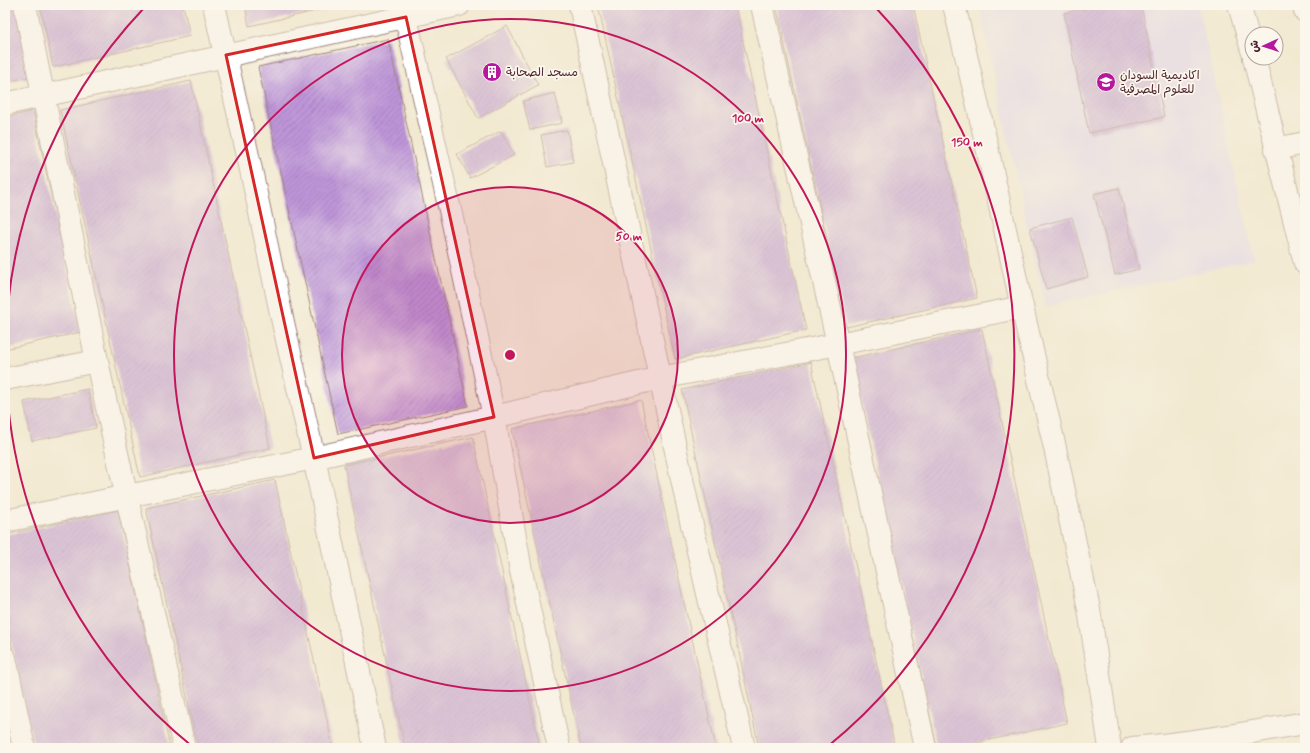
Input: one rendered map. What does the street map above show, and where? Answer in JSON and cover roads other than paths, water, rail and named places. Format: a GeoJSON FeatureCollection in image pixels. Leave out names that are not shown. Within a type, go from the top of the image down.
{"type":"FeatureCollection","features":[{"type":"Feature","properties":{"kind":"street"},"geometry":{"type":"LineString","coordinates":[[25,5],[45,96],[97,361],[126,496],[184,748]]}},
{"type":"Feature","properties":{"kind":"street"},"geometry":{"type":"LineString","coordinates":[[214,5],[314,458],[375,748]]}},
{"type":"Feature","properties":{"kind":"street"},"geometry":{"type":"LineString","coordinates":[[5,104],[226,55],[404,11],[459,5]]}},
{"type":"Feature","properties":{"kind":"street"},"geometry":{"type":"LineString","coordinates":[[580,5],[691,521],[744,748]]}},
{"type":"Feature","properties":{"kind":"street"},"geometry":{"type":"LineString","coordinates":[[762,5],[838,344],[925,748]]}},
{"type":"Feature","properties":{"kind":"street"},"geometry":{"type":"LineString","coordinates":[[954,5],[1055,448],[1089,610],[1110,748]]}},
{"type":"Feature","properties":{"kind":"street"},"geometry":{"type":"LineString","coordinates":[[1239,5],[1245,26]]}},
{"type":"Feature","properties":{"kind":"street"},"geometry":{"type":"LineString","coordinates":[[1304,5],[1305,11]]}},
{"type":"Feature","properties":{"kind":"street"},"geometry":{"type":"LineString","coordinates":[[404,11],[453,222],[494,417],[521,571],[559,748]]}},
{"type":"Feature","properties":{"kind":"street"},"geometry":{"type":"LineString","coordinates":[[1256,66],[1305,263]]}},
{"type":"Feature","properties":{"kind":"street"},"geometry":{"type":"LineString","coordinates":[[1276,149],[1305,143]]}},
{"type":"Feature","properties":{"kind":"street"},"geometry":{"type":"LineString","coordinates":[[5,521],[314,458],[660,378],[1022,307]]}},
{"type":"Feature","properties":{"kind":"street"},"geometry":{"type":"LineString","coordinates":[[5,379],[97,361]]}},
{"type":"Feature","properties":{"kind":"street"},"geometry":{"type":"LineString","coordinates":[[5,658],[24,748]]}},
{"type":"Feature","properties":{"kind":"street"},"geometry":{"type":"LineString","coordinates":[[1132,748],[1162,745],[1217,743],[1305,723]]}},
{"type":"Feature","properties":{"kind":"place","name":"مسجد الصحابة"},"geometry":{"type":"Point","coordinates":[492,72]}},
{"type":"Feature","properties":{"kind":"place","name":"اكاديمية السودان للعلوم المصرفية"},"geometry":{"type":"Point","coordinates":[1106,82]}}]}
